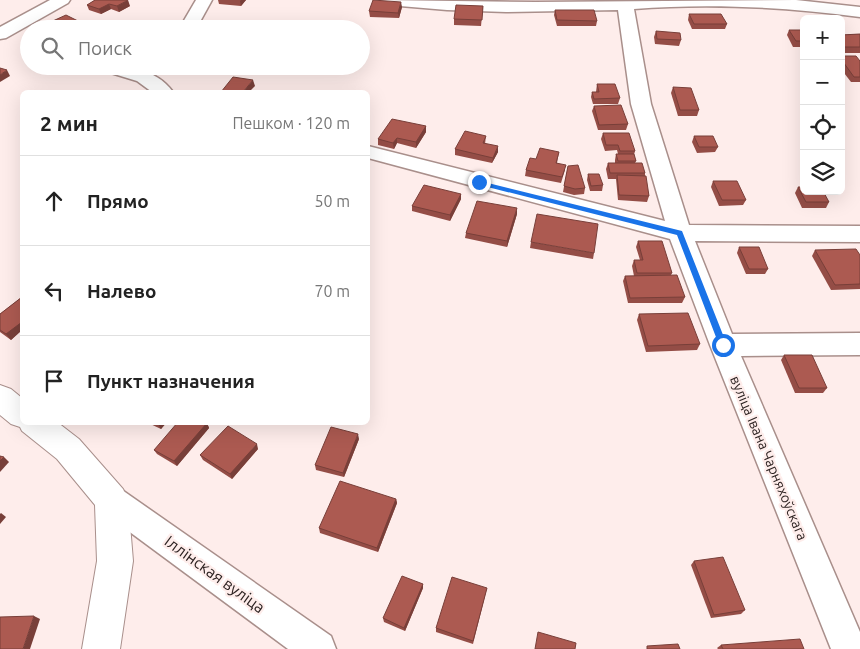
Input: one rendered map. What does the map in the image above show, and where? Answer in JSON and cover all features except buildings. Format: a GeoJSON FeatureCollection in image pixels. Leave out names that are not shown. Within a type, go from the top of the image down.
{"type":"FeatureCollection","features":[{"type":"Feature","properties":{"kind":"main road"},"geometry":{"type":"LineString","coordinates":[[0,398],[20,413]]}},
{"type":"Feature","properties":{"kind":"main road"},"geometry":{"type":"LineString","coordinates":[[37,425],[68,449],[111,500],[115,562],[101,649]]}},
{"type":"Feature","properties":{"kind":"street"},"geometry":{"type":"LineString","coordinates":[[26,20],[62,0]]}},
{"type":"Feature","properties":{"kind":"street"},"geometry":{"type":"LineString","coordinates":[[192,20],[204,0]]}},
{"type":"Feature","properties":{"kind":"street"},"geometry":{"type":"LineString","coordinates":[[388,0],[432,5],[539,7],[625,5],[683,0],[751,2],[860,12]]}},
{"type":"Feature","properties":{"kind":"street","name":"вуліца Івана Чарняхоўскага"},"geometry":{"type":"LineString","coordinates":[[625,5],[641,104],[680,233],[723,345],[849,649]]}},
{"type":"Feature","properties":{"kind":"street"},"geometry":{"type":"LineString","coordinates":[[0,34],[20,23]]}},
{"type":"Feature","properties":{"kind":"street"},"geometry":{"type":"LineString","coordinates":[[0,42],[19,42]]}},
{"type":"Feature","properties":{"kind":"street"},"geometry":{"type":"LineString","coordinates":[[151,75],[162,90]]}},
{"type":"Feature","properties":{"kind":"street"},"geometry":{"type":"LineString","coordinates":[[370,153],[680,233],[860,234]]}},
{"type":"Feature","properties":{"kind":"street"},"geometry":{"type":"LineString","coordinates":[[723,345],[860,344]]}},
{"type":"Feature","properties":{"kind":"street","name":"Іллінская вуліца"},"geometry":{"type":"LineString","coordinates":[[111,500],[318,649]]}},
{"type":"Feature","properties":{"kind":"route"},"geometry":{"type":"LineString","coordinates":[[479,182],[680,233],[723,345]]}}]}
